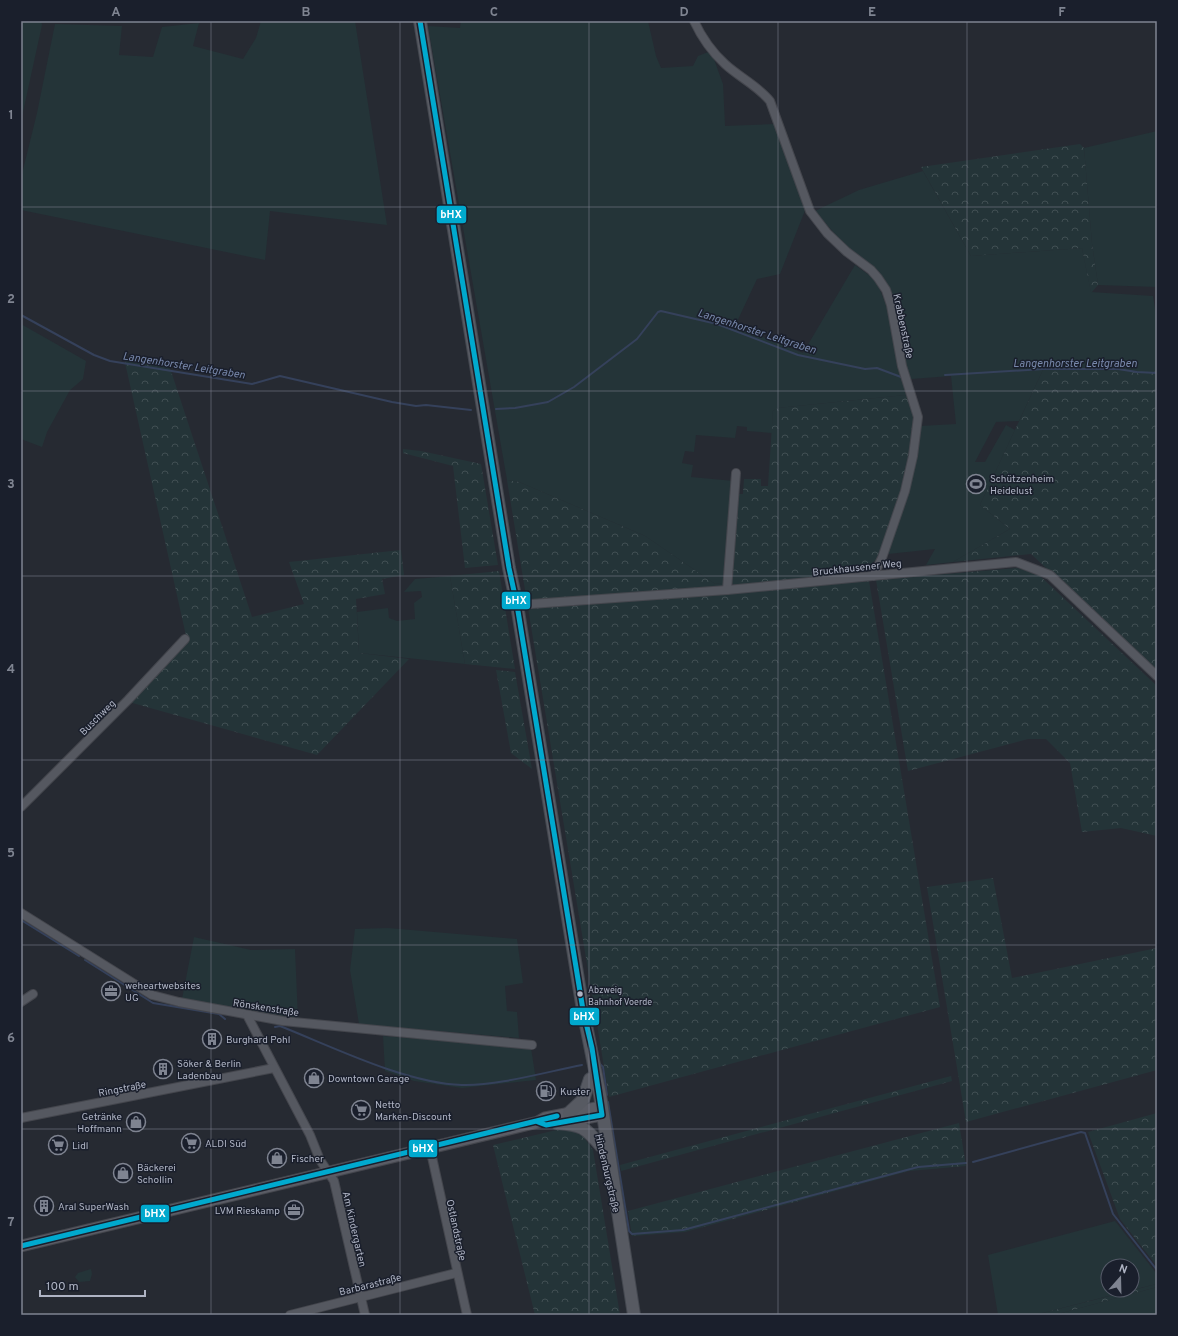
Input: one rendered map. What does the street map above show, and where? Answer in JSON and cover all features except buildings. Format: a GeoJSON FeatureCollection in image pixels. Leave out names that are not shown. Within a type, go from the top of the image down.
{"type":"FeatureCollection","features":[{"type":"Feature","properties":{"kind":"main road","name":"Hindenburgstraße"},"geometry":{"type":"LineString","coordinates":[[420,21],[507,560],[516,605],[583,1010],[592,1048],[601,1146],[618,1217]]}},
{"type":"Feature","properties":{"kind":"main road","name":"Hindenburgstraße"},"geometry":{"type":"LineString","coordinates":[[583,1010],[584,1048],[618,1217],[634,1315]]}},
{"type":"Feature","properties":{"kind":"main road"},"geometry":{"type":"LineString","coordinates":[[568,1113],[583,1100],[588,1091],[590,1079]]}},
{"type":"Feature","properties":{"kind":"main road"},"geometry":{"type":"LineString","coordinates":[[557,1123],[572,1124],[588,1130],[601,1146]]}},
{"type":"Feature","properties":{"kind":"street","name":"Krabbenstraße"},"geometry":{"type":"LineString","coordinates":[[694,21],[699,32],[724,63],[763,92],[770,101],[810,211],[827,233],[846,252],[871,270],[878,278],[886,290],[891,305],[902,366],[918,417],[913,456],[905,491],[882,558],[873,576]]}},
{"type":"Feature","properties":{"kind":"street"},"geometry":{"type":"LineString","coordinates":[[727,590],[736,473]]}},
{"type":"Feature","properties":{"kind":"street","name":"Bruckhausener Weg"},"geometry":{"type":"LineString","coordinates":[[516,605],[727,590],[1016,562],[1030,566],[1050,575],[1157,676]]}},
{"type":"Feature","properties":{"kind":"street","name":"Buschweg"},"geometry":{"type":"LineString","coordinates":[[21,807],[128,700],[185,639]]}},
{"type":"Feature","properties":{"kind":"street","name":"Rönskenstraße"},"geometry":{"type":"LineString","coordinates":[[21,913],[152,995],[283,1021],[532,1045]]}},
{"type":"Feature","properties":{"kind":"street"},"geometry":{"type":"LineString","coordinates":[[21,1002],[33,994]]}},
{"type":"Feature","properties":{"kind":"street"},"geometry":{"type":"LineString","coordinates":[[247,1015],[328,1172]]}},
{"type":"Feature","properties":{"kind":"street","name":"Ringstraße"},"geometry":{"type":"LineString","coordinates":[[21,1118],[274,1068]]}},
{"type":"Feature","properties":{"kind":"street"},"geometry":{"type":"LineString","coordinates":[[21,1245],[538,1122],[545,1118],[568,1113],[598,1112]]}},
{"type":"Feature","properties":{"kind":"street"},"geometry":{"type":"LineString","coordinates":[[538,1122],[546,1125],[598,1112]]}},
{"type":"Feature","properties":{"kind":"street","name":"Ostlandstraße"},"geometry":{"type":"LineString","coordinates":[[430,1148],[456,1272],[467,1315]]}},
{"type":"Feature","properties":{"kind":"street","name":"Am Kindergarten"},"geometry":{"type":"LineString","coordinates":[[328,1172],[334,1181],[365,1315]]}},
{"type":"Feature","properties":{"kind":"street","name":"Barbarastraße"},"geometry":{"type":"LineString","coordinates":[[290,1315],[456,1272]]}},
{"type":"Feature","properties":{"kind":"green space"},"geometry":{"type":"Polygon","coordinates":[[[21,21],[41,21],[42,25],[21,121],[21,21]]]}},
{"type":"Feature","properties":{"kind":"green space"},"geometry":{"type":"Polygon","coordinates":[[[86,21],[179,21],[129,23],[86,21]]]}},
{"type":"Feature","properties":{"kind":"green space"},"geometry":{"type":"Polygon","coordinates":[[[261,21],[355,21],[387,225],[270,211],[265,260],[21,210],[21,178],[37,113],[55,24],[122,26],[119,55],[153,57],[162,27],[199,23],[193,46],[243,59],[256,38],[261,21]]]}},
{"type":"Feature","properties":{"kind":"green space"},"geometry":{"type":"Polygon","coordinates":[[[461,21],[648,21],[656,56],[661,68],[693,66],[698,56],[711,51],[723,84],[725,126],[775,124],[806,208],[780,274],[757,279],[735,326],[803,353],[855,265],[876,280],[887,307],[906,395],[778,408],[773,411],[772,433],[747,431],[747,427],[737,426],[735,438],[696,435],[694,452],[685,451],[682,463],[693,465],[691,477],[734,481],[724,583],[715,584],[645,536],[519,482],[507,480],[428,26],[460,28],[461,21]]]}},
{"type":"Feature","properties":{"kind":"green space"},"geometry":{"type":"Polygon","coordinates":[[[1157,131],[1157,287],[1098,285],[1092,244],[1084,148],[1157,131]]]}},
{"type":"Feature","properties":{"kind":"green space"},"geometry":{"type":"Polygon","coordinates":[[[1080,144],[1084,148],[1092,244],[1098,285],[1091,293],[1082,248],[971,256],[921,167],[1080,144]]]}},
{"type":"Feature","properties":{"kind":"green space"},"geometry":{"type":"Polygon","coordinates":[[[923,171],[971,256],[1082,248],[1091,292],[1153,296],[1157,321],[1157,371],[1137,371],[1118,367],[1072,369],[1046,368],[1043,370],[1019,421],[996,422],[975,462],[985,462],[1006,425],[1015,430],[980,505],[1010,529],[953,562],[926,565],[935,549],[888,554],[907,492],[920,426],[956,424],[951,376],[911,379],[907,374],[894,301],[885,280],[867,263],[846,247],[815,211],[859,190],[923,171]]]}},
{"type":"Feature","properties":{"kind":"green space"},"geometry":{"type":"Polygon","coordinates":[[[21,324],[86,361],[83,379],[70,390],[47,432],[42,447],[21,439],[21,324]]]}},
{"type":"Feature","properties":{"kind":"green space"},"geometry":{"type":"Polygon","coordinates":[[[124,358],[169,365],[252,617],[304,604],[289,562],[401,550],[404,575],[382,579],[385,594],[356,599],[359,653],[409,659],[317,755],[129,702],[187,640],[124,358]]]}},
{"type":"Feature","properties":{"kind":"green space"},"geometry":{"type":"Polygon","coordinates":[[[1118,367],[1137,371],[1157,371],[1157,671],[1031,554],[953,562],[1010,529],[980,505],[1043,370],[1046,368],[1072,369],[1118,367]]]}},
{"type":"Feature","properties":{"kind":"green space"},"geometry":{"type":"Polygon","coordinates":[[[906,395],[914,409],[913,433],[904,479],[884,546],[878,558],[871,564],[853,573],[840,577],[738,588],[729,581],[736,494],[743,494],[744,479],[761,479],[761,486],[768,486],[773,411],[778,408],[906,395]]]}},
{"type":"Feature","properties":{"kind":"green space"},"geometry":{"type":"Polygon","coordinates":[[[403,449],[421,451],[481,464],[498,565],[465,568],[453,466],[403,453],[403,449]]]}},
{"type":"Feature","properties":{"kind":"green space"},"geometry":{"type":"Polygon","coordinates":[[[507,480],[519,482],[645,536],[715,584],[724,583],[725,588],[527,602],[507,480]]]}},
{"type":"Feature","properties":{"kind":"green space"},"geometry":{"type":"Polygon","coordinates":[[[1017,568],[1039,575],[1157,686],[1157,836],[1121,828],[1082,832],[1070,763],[1046,739],[1028,739],[908,771],[876,580],[1017,568]]]}},
{"type":"Feature","properties":{"kind":"green space"},"geometry":{"type":"Polygon","coordinates":[[[499,571],[515,669],[465,664],[450,576],[499,571]]]}},
{"type":"Feature","properties":{"kind":"green space"},"geometry":{"type":"Polygon","coordinates":[[[450,576],[465,664],[359,653],[357,612],[388,608],[389,618],[397,621],[415,619],[414,603],[422,597],[421,591],[404,592],[415,579],[450,576]]]}},
{"type":"Feature","properties":{"kind":"green space"},"geometry":{"type":"Polygon","coordinates":[[[869,581],[940,1007],[609,1097],[528,608],[869,581]]]}},
{"type":"Feature","properties":{"kind":"green space"},"geometry":{"type":"Polygon","coordinates":[[[496,670],[515,672],[532,769],[511,753],[496,670]]]}},
{"type":"Feature","properties":{"kind":"green space"},"geometry":{"type":"Polygon","coordinates":[[[993,878],[1012,978],[1157,948],[1157,1070],[966,1122],[927,887],[993,878]]]}},
{"type":"Feature","properties":{"kind":"green space"},"geometry":{"type":"Polygon","coordinates":[[[388,928],[517,939],[523,983],[505,986],[507,1011],[517,1012],[519,1038],[359,1024],[350,970],[355,929],[388,928]]]}},
{"type":"Feature","properties":{"kind":"green space"},"geometry":{"type":"Polygon","coordinates":[[[194,937],[251,950],[295,949],[298,1019],[246,1012],[182,999],[194,937]]]}},
{"type":"Feature","properties":{"kind":"green space"},"geometry":{"type":"Polygon","coordinates":[[[383,1036],[531,1048],[536,1080],[462,1088],[414,1081],[385,1071],[383,1036]]]}},
{"type":"Feature","properties":{"kind":"green space"},"geometry":{"type":"Polygon","coordinates":[[[951,1076],[952,1081],[621,1171],[620,1165],[951,1076]]]}},
{"type":"Feature","properties":{"kind":"green space"},"geometry":{"type":"Polygon","coordinates":[[[1157,1113],[1157,1266],[1120,1219],[1088,1132],[1157,1113]]]}},
{"type":"Feature","properties":{"kind":"green space"},"geometry":{"type":"Polygon","coordinates":[[[959,1123],[966,1166],[909,1171],[685,1232],[632,1236],[628,1211],[959,1123]]]}},
{"type":"Feature","properties":{"kind":"green space"},"geometry":{"type":"Polygon","coordinates":[[[565,1128],[583,1136],[593,1150],[620,1315],[535,1315],[493,1145],[565,1128]]]}},
{"type":"Feature","properties":{"kind":"green space"},"geometry":{"type":"Polygon","coordinates":[[[1115,1221],[1157,1274],[1157,1284],[1140,1288],[1140,1258],[1100,1258],[1101,1298],[1035,1315],[998,1315],[988,1255],[1115,1221]]]}},
{"type":"Feature","properties":{"kind":"green space"},"geometry":{"type":"Polygon","coordinates":[[[91,1269],[92,1274],[90,1281],[79,1282],[75,1277],[78,1273],[91,1269]]]}},
{"type":"Feature","properties":{"kind":"green space"},"geometry":{"type":"Polygon","coordinates":[[[1157,1284],[1157,1287],[1140,1292],[1140,1288],[1157,1284]]]}},
{"type":"Feature","properties":{"kind":"green space"},"geometry":{"type":"Polygon","coordinates":[[[1157,1287],[1157,1315],[1054,1315],[1117,1298],[1140,1298],[1140,1292],[1157,1287]]]}},
{"type":"Feature","properties":{"kind":"green space"},"geometry":{"type":"Polygon","coordinates":[[[1102,1298],[1117,1298],[1054,1315],[1035,1315],[1102,1298]]]}},
{"type":"Feature","properties":{"kind":"waterway","name":"Langenhorster Leitgraben"},"geometry":{"type":"LineString","coordinates":[[496,409],[515,408],[548,402],[574,387],[637,339],[658,312],[661,311],[717,324],[798,355],[865,369],[877,368],[901,377]]}},
{"type":"Feature","properties":{"kind":"waterway","name":"Langenhorster Leitgraben"},"geometry":{"type":"LineString","coordinates":[[21,315],[94,355],[110,361],[252,384],[280,376],[392,402],[416,406],[426,405],[471,410]]}},
{"type":"Feature","properties":{"kind":"waterway","name":"Langenhorster Leitgraben"},"geometry":{"type":"LineString","coordinates":[[945,375],[1043,369],[1118,369],[1157,373]]}},
{"type":"Feature","properties":{"kind":"waterway"},"geometry":{"type":"LineString","coordinates":[[21,920],[79,956]]}},
{"type":"Feature","properties":{"kind":"waterway"},"geometry":{"type":"LineString","coordinates":[[85,960],[153,1003],[219,1014],[225,1019]]}},
{"type":"Feature","properties":{"kind":"waterway"},"geometry":{"type":"LineString","coordinates":[[275,1027],[280,1026],[393,1071],[440,1083],[476,1085],[522,1078],[582,1065]]}},
{"type":"Feature","properties":{"kind":"waterway"},"geometry":{"type":"LineString","coordinates":[[599,1063],[603,1067],[607,1095]]}},
{"type":"Feature","properties":{"kind":"waterway"},"geometry":{"type":"LineString","coordinates":[[608,1102],[629,1231],[632,1234],[683,1230],[918,1167],[966,1163]]}},
{"type":"Feature","properties":{"kind":"waterway"},"geometry":{"type":"LineString","coordinates":[[973,1162],[1081,1132],[1085,1133],[1113,1214],[1157,1270]]}},
{"type":"Feature","properties":{"kind":"transit line","name":"bHX"},"geometry":{"type":"LineString","coordinates":[[420,21],[509,568],[517,605],[583,1010],[592,1048],[602,1115],[546,1125],[538,1122]]}},
{"type":"Feature","properties":{"kind":"transit line","name":"bHX"},"geometry":{"type":"LineString","coordinates":[[21,1246],[557,1116]]}},
{"type":"Feature","properties":{"kind":"place","name":"Schützenheim Heidelust"},"geometry":{"type":"Point","coordinates":[976,484]}},
{"type":"Feature","properties":{"kind":"place","name":"weheartwebsites UG"},"geometry":{"type":"Point","coordinates":[111,991]}},
{"type":"Feature","properties":{"kind":"place","name":"Abzweig Bahnhof Voerde"},"geometry":{"type":"Point","coordinates":[580,994]}},
{"type":"Feature","properties":{"kind":"place","name":"Burghard Pohl"},"geometry":{"type":"Point","coordinates":[212,1039]}},
{"type":"Feature","properties":{"kind":"place","name":"Söker & Berlin Ladenbau"},"geometry":{"type":"Point","coordinates":[163,1069]}},
{"type":"Feature","properties":{"kind":"place","name":"Downtown Garage"},"geometry":{"type":"Point","coordinates":[314,1078]}},
{"type":"Feature","properties":{"kind":"place","name":"Kuster"},"geometry":{"type":"Point","coordinates":[546,1091]}},
{"type":"Feature","properties":{"kind":"place","name":"Netto Marken-Discount"},"geometry":{"type":"Point","coordinates":[361,1110]}},
{"type":"Feature","properties":{"kind":"place","name":"Getränke Hoffmann"},"geometry":{"type":"Point","coordinates":[136,1122]}},
{"type":"Feature","properties":{"kind":"place","name":"ALDI Süd"},"geometry":{"type":"Point","coordinates":[191,1143]}},
{"type":"Feature","properties":{"kind":"place","name":"Lidl"},"geometry":{"type":"Point","coordinates":[58,1145]}},
{"type":"Feature","properties":{"kind":"place","name":"Fischer"},"geometry":{"type":"Point","coordinates":[277,1158]}},
{"type":"Feature","properties":{"kind":"place","name":"Bäckerei Schollin"},"geometry":{"type":"Point","coordinates":[123,1173]}},
{"type":"Feature","properties":{"kind":"place","name":"Aral SuperWash"},"geometry":{"type":"Point","coordinates":[44,1206]}},
{"type":"Feature","properties":{"kind":"place","name":"LVM Rieskamp"},"geometry":{"type":"Point","coordinates":[294,1210]}}]}
